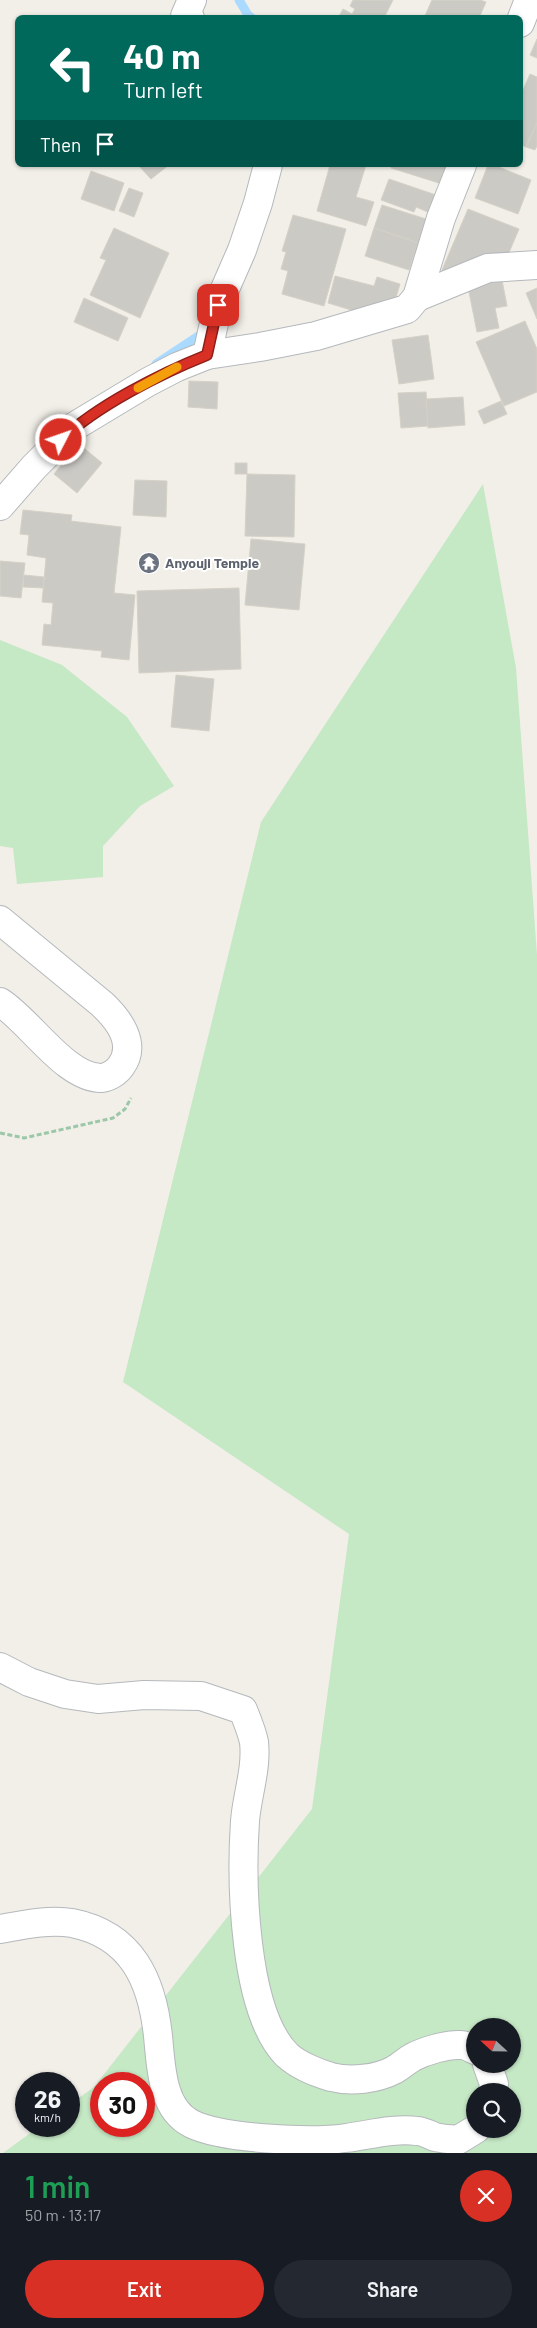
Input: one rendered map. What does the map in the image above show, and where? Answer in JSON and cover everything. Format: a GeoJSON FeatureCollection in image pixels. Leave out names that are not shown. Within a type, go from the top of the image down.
{"type":"FeatureCollection","features":[{"type":"Feature","properties":{"kind":"street"},"geometry":{"type":"LineString","coordinates":[[186,15],[192,0]]}},
{"type":"Feature","properties":{"kind":"street"},"geometry":{"type":"LineString","coordinates":[[523,15],[529,0]]}},
{"type":"Feature","properties":{"kind":"street"},"geometry":{"type":"LineString","coordinates":[[209,349],[218,305],[242,250],[258,203],[267,167]]}},
{"type":"Feature","properties":{"kind":"street"},"geometry":{"type":"LineString","coordinates":[[0,506],[34,467],[74,426],[148,382],[209,349],[278,344],[407,310],[417,297],[441,218],[461,167]]}},
{"type":"Feature","properties":{"kind":"street"},"geometry":{"type":"LineString","coordinates":[[417,297],[488,268],[537,265]]}},
{"type":"Feature","properties":{"kind":"street"},"geometry":{"type":"LineString","coordinates":[[0,920],[102,1004],[117,1019],[126,1036],[127,1057],[117,1072],[103,1078],[85,1075],[71,1066],[12,1009],[0,1002]]}},
{"type":"Feature","properties":{"kind":"street"},"geometry":{"type":"LineString","coordinates":[[0,1668],[29,1682],[65,1694],[98,1699],[144,1695],[201,1696],[243,1710],[254,1742],[253,1783],[245,1819],[244,1891],[250,1962],[264,2012],[273,2034],[288,2055],[310,2069],[325,2075],[354,2079],[372,2077],[393,2070],[414,2057],[444,2048],[461,2045],[466,2047]]}},
{"type":"Feature","properties":{"kind":"street"},"geometry":{"type":"LineString","coordinates":[[0,1929],[31,1924],[71,1923],[103,1933],[128,1951],[143,1973],[153,2003],[161,2068],[167,2093],[178,2114],[192,2124],[239,2135],[312,2140],[345,2138],[376,2133],[418,2131],[437,2137],[458,2140],[466,2135]]}},
{"type":"Feature","properties":{"kind":"green space"},"geometry":{"type":"Polygon","coordinates":[[[483,484],[516,668],[537,955],[537,2153],[3,2153],[25,2137],[80,2137],[80,2097],[90,2090],[90,2137],[155,2137],[155,2072],[106,2072],[312,1809],[349,1534],[123,1382],[261,822],[483,484]]]}},
{"type":"Feature","properties":{"kind":"green space"},"geometry":{"type":"Polygon","coordinates":[[[0,640],[62,665],[127,717],[174,786],[140,806],[103,846],[103,877],[17,884],[13,848],[0,846],[0,640]]]}},
{"type":"Feature","properties":{"kind":"building"},"geometry":{"type":"Polygon","coordinates":[[[353,0],[393,0],[386,15],[340,15],[343,9],[352,14],[355,9],[350,6],[353,0]]]}},
{"type":"Feature","properties":{"kind":"building"},"geometry":{"type":"Polygon","coordinates":[[[432,0],[480,0],[486,2],[480,15],[425,15],[432,0]]]}},
{"type":"Feature","properties":{"kind":"building"},"geometry":{"type":"Polygon","coordinates":[[[537,39],[537,58],[530,55],[537,39]]]}},
{"type":"Feature","properties":{"kind":"building"},"geometry":{"type":"Polygon","coordinates":[[[530,74],[537,77],[537,123],[526,147],[523,146],[523,90],[530,74]]]}},
{"type":"Feature","properties":{"kind":"building"},"geometry":{"type":"Polygon","coordinates":[[[537,123],[537,146],[535,150],[526,147],[537,123]]]}},
{"type":"Feature","properties":{"kind":"building"},"geometry":{"type":"Polygon","coordinates":[[[140,167],[166,167],[151,179],[140,167]]]}},
{"type":"Feature","properties":{"kind":"building"},"geometry":{"type":"Polygon","coordinates":[[[329,167],[365,167],[356,197],[374,202],[366,226],[317,211],[329,167]]]}},
{"type":"Feature","properties":{"kind":"building"},"geometry":{"type":"Polygon","coordinates":[[[391,167],[447,167],[442,184],[391,167]]]}},
{"type":"Feature","properties":{"kind":"building"},"geometry":{"type":"Polygon","coordinates":[[[487,167],[499,167],[531,180],[518,214],[475,198],[487,167]]]}},
{"type":"Feature","properties":{"kind":"building"},"geometry":{"type":"Polygon","coordinates":[[[91,171],[124,183],[114,211],[81,199],[91,171]]]}},
{"type":"Feature","properties":{"kind":"building"},"geometry":{"type":"Polygon","coordinates":[[[389,179],[436,195],[430,213],[416,207],[414,212],[381,200],[389,179]]]}},
{"type":"Feature","properties":{"kind":"building"},"geometry":{"type":"Polygon","coordinates":[[[129,188],[143,193],[134,217],[119,211],[129,188]]]}},
{"type":"Feature","properties":{"kind":"building"},"geometry":{"type":"Polygon","coordinates":[[[382,205],[426,219],[418,243],[374,228],[382,205]]]}},
{"type":"Feature","properties":{"kind":"building"},"geometry":{"type":"Polygon","coordinates":[[[468,209],[519,229],[505,262],[462,272],[442,270],[468,209]]]}},
{"type":"Feature","properties":{"kind":"building"},"geometry":{"type":"Polygon","coordinates":[[[293,215],[346,229],[324,306],[282,294],[288,271],[281,269],[286,252],[282,251],[293,215]]]}},
{"type":"Feature","properties":{"kind":"building"},"geometry":{"type":"Polygon","coordinates":[[[114,228],[169,253],[140,318],[90,295],[106,260],[100,258],[114,228]]]}},
{"type":"Feature","properties":{"kind":"building"},"geometry":{"type":"Polygon","coordinates":[[[374,228],[418,243],[409,270],[365,256],[374,228]]]}},
{"type":"Feature","properties":{"kind":"building"},"geometry":{"type":"Polygon","coordinates":[[[335,276],[374,286],[377,277],[400,284],[394,304],[361,313],[328,303],[335,276]]]}},
{"type":"Feature","properties":{"kind":"building"},"geometry":{"type":"Polygon","coordinates":[[[502,280],[507,306],[495,308],[499,328],[477,332],[468,287],[502,280]]]}},
{"type":"Feature","properties":{"kind":"building"},"geometry":{"type":"Polygon","coordinates":[[[537,288],[537,319],[526,293],[537,288]]]}},
{"type":"Feature","properties":{"kind":"building"},"geometry":{"type":"Polygon","coordinates":[[[84,298],[128,318],[118,341],[74,322],[84,298]]]}},
{"type":"Feature","properties":{"kind":"building"},"geometry":{"type":"Polygon","coordinates":[[[525,321],[537,349],[537,392],[504,406],[476,342],[525,321]]]}},
{"type":"Feature","properties":{"kind":"building"},"geometry":{"type":"Polygon","coordinates":[[[428,335],[434,379],[399,384],[392,340],[428,335]]]}},
{"type":"Feature","properties":{"kind":"building"},"geometry":{"type":"Polygon","coordinates":[[[189,381],[218,382],[217,409],[188,407],[189,381]]]}},
{"type":"Feature","properties":{"kind":"building"},"geometry":{"type":"Polygon","coordinates":[[[426,392],[428,426],[401,428],[398,393],[426,392]]]}},
{"type":"Feature","properties":{"kind":"building"},"geometry":{"type":"Polygon","coordinates":[[[463,397],[465,425],[428,428],[426,399],[463,397]]]}},
{"type":"Feature","properties":{"kind":"building"},"geometry":{"type":"Polygon","coordinates":[[[501,401],[507,414],[484,424],[478,411],[501,401]]]}},
{"type":"Feature","properties":{"kind":"building"},"geometry":{"type":"Polygon","coordinates":[[[79,444],[102,463],[77,493],[54,474],[79,444]]]}},
{"type":"Feature","properties":{"kind":"building"},"geometry":{"type":"Polygon","coordinates":[[[235,463],[247,463],[247,474],[235,474],[235,463]]]}},
{"type":"Feature","properties":{"kind":"building"},"geometry":{"type":"Polygon","coordinates":[[[247,474],[295,475],[294,537],[245,536],[247,474]]]}},
{"type":"Feature","properties":{"kind":"building"},"geometry":{"type":"Polygon","coordinates":[[[135,480],[167,481],[166,517],[133,515],[135,480]]]}},
{"type":"Feature","properties":{"kind":"building"},"geometry":{"type":"Polygon","coordinates":[[[23,510],[72,515],[71,521],[121,527],[114,593],[135,595],[129,660],[101,657],[102,651],[42,645],[44,624],[51,625],[53,603],[42,602],[46,558],[27,555],[29,535],[20,534],[23,510]]]}},
{"type":"Feature","properties":{"kind":"building"},"geometry":{"type":"Polygon","coordinates":[[[251,539],[305,544],[299,610],[245,605],[251,539]]]}},
{"type":"Feature","properties":{"kind":"building"},"geometry":{"type":"Polygon","coordinates":[[[0,561],[25,563],[21,598],[0,596],[0,561]]]}},
{"type":"Feature","properties":{"kind":"building"},"geometry":{"type":"Polygon","coordinates":[[[24,575],[44,577],[43,588],[23,587],[24,575]]]}},
{"type":"Feature","properties":{"kind":"building"},"geometry":{"type":"Polygon","coordinates":[[[239,588],[241,669],[139,673],[137,591],[239,588]]]}},
{"type":"Feature","properties":{"kind":"building"},"geometry":{"type":"Polygon","coordinates":[[[176,675],[214,679],[209,731],[171,727],[176,675]]]}},
{"type":"Feature","properties":{"kind":"waterway"},"geometry":{"type":"LineString","coordinates":[[239,0],[248,15]]}},
{"type":"Feature","properties":{"kind":"waterway"},"geometry":{"type":"LineString","coordinates":[[156,364],[206,331]]}},
{"type":"Feature","properties":{"kind":"slow traffic"},"geometry":{"type":"LineString","coordinates":[[138,388],[177,367]]}},
{"type":"Feature","properties":{"kind":"place","name":"Anyouji Temple"},"geometry":{"type":"Point","coordinates":[149,563]}},
{"type":"Feature","properties":{"kind":"route"},"geometry":{"type":"LineString","coordinates":[[61,440],[74,426],[148,382],[177,367],[207,355],[218,305]]}}]}
